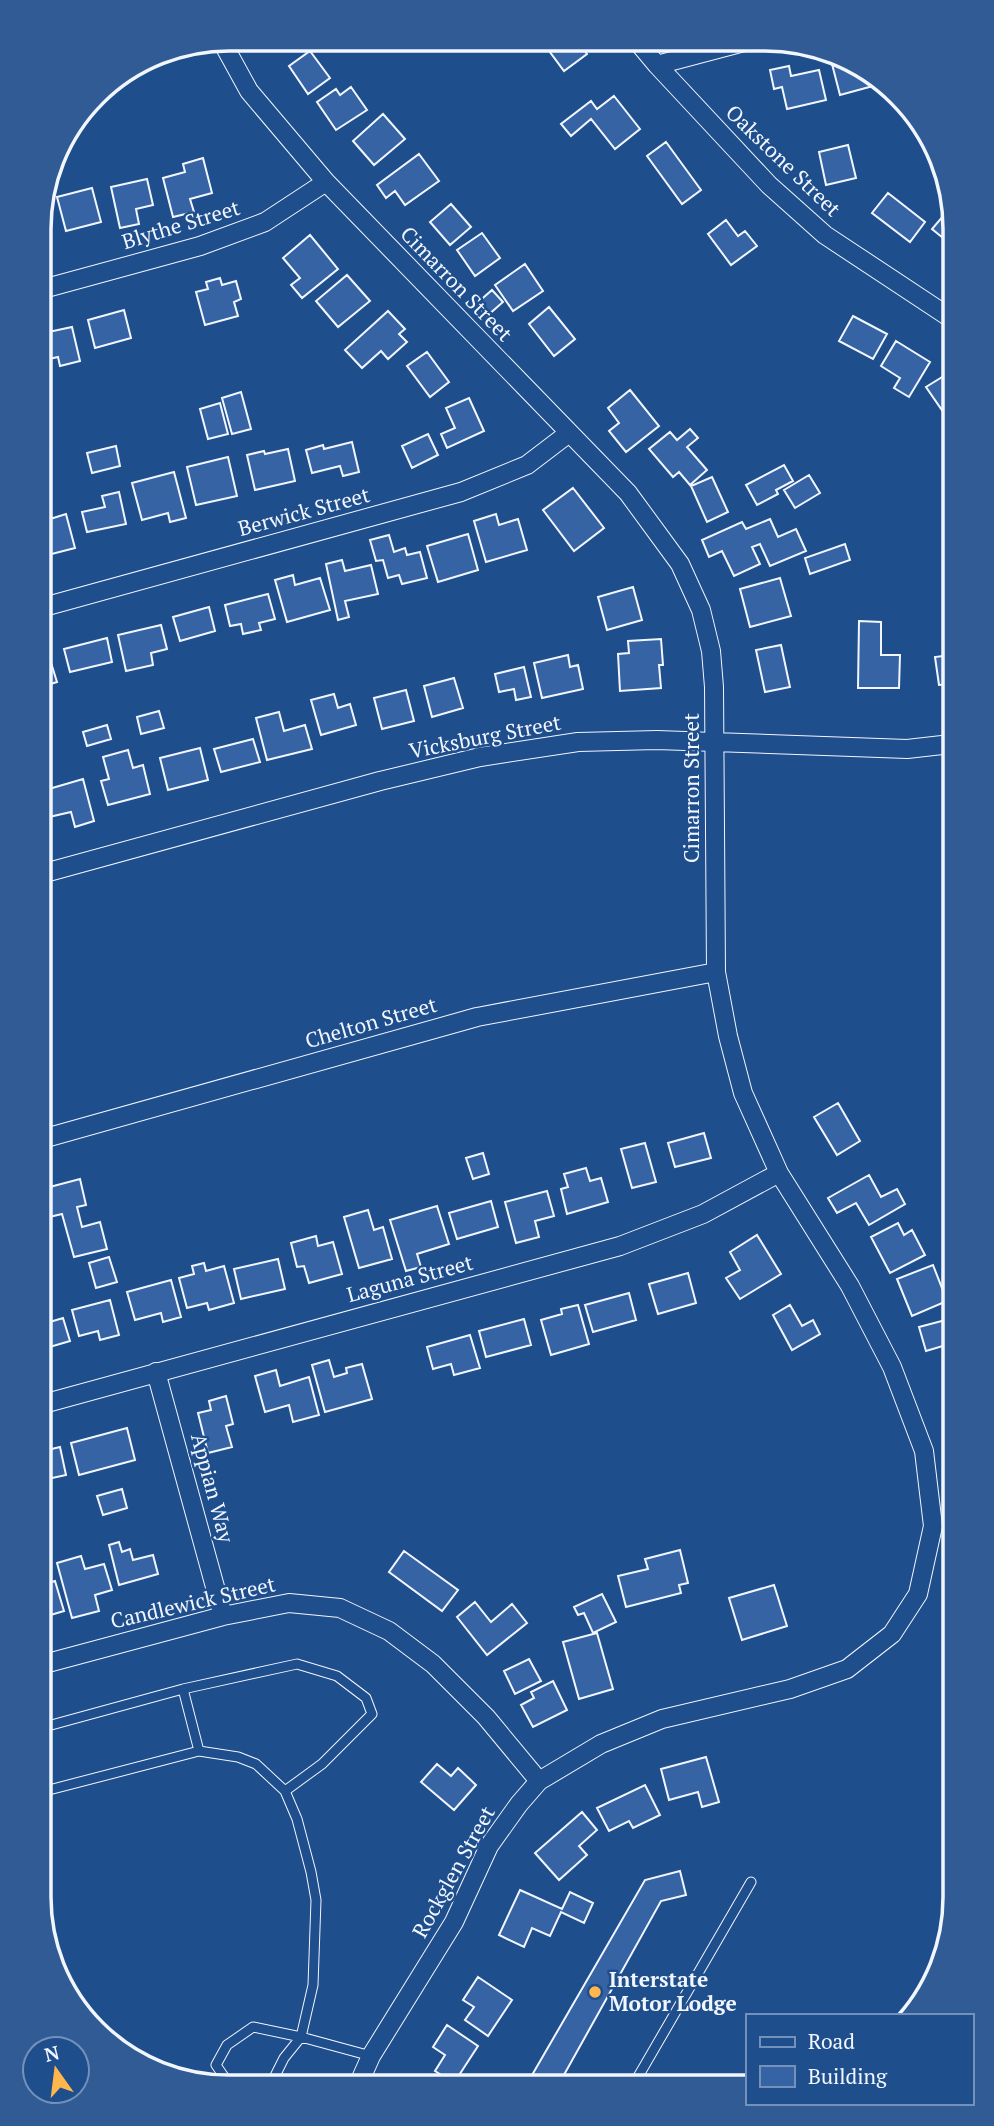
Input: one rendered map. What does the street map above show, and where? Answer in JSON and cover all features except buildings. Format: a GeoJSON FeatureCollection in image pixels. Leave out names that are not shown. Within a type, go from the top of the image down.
{"type":"FeatureCollection","features":[{"type":"Feature","properties":{"kind":"street","name":"Cimarron Street"},"geometry":{"type":"LineString","coordinates":[[226,51],[249,90],[326,182],[628,494],[680,564],[701,610],[711,651],[714,687],[716,972],[728,1036],[743,1093],[779,1173],[850,1286],[892,1367],[923,1451],[933,1526],[918,1594],[892,1633],[872,1650]]}},
{"type":"Feature","properties":{"kind":"street","name":"Oakstone Street"},"geometry":{"type":"LineString","coordinates":[[645,51],[769,185],[825,235],[943,313]]}},
{"type":"Feature","properties":{"kind":"street"},"geometry":{"type":"LineString","coordinates":[[657,65],[710,51]]}},
{"type":"Feature","properties":{"kind":"street","name":"Blythe Street"},"geometry":{"type":"LineString","coordinates":[[51,287],[200,246],[239,232],[264,222],[326,182]]}},
{"type":"Feature","properties":{"kind":"street","name":"Berwick Street"},"geometry":{"type":"LineString","coordinates":[[51,605],[461,492],[527,466],[569,433]]}},
{"type":"Feature","properties":{"kind":"street","name":"Vicksburg Street"},"geometry":{"type":"LineString","coordinates":[[51,871],[480,757],[578,742],[657,740],[907,749],[943,745]]}},
{"type":"Feature","properties":{"kind":"street","name":"Chelton Street"},"geometry":{"type":"LineString","coordinates":[[51,1136],[477,1017],[716,972]]}},
{"type":"Feature","properties":{"kind":"street","name":"Laguna Street"},"geometry":{"type":"LineString","coordinates":[[51,1402],[620,1246],[703,1214],[779,1173]]}},
{"type":"Feature","properties":{"kind":"street","name":"Appian Way"},"geometry":{"type":"LineString","coordinates":[[156,1372],[223,1616]]}},
{"type":"Feature","properties":{"kind":"street","name":"Candlewick Street"},"geometry":{"type":"LineString","coordinates":[[51,1662],[223,1616],[289,1603],[340,1608],[389,1631],[433,1664],[477,1709],[539,1781]]}},
{"type":"Feature","properties":{"kind":"street","name":"Rockglen Street"},"geometry":{"type":"LineString","coordinates":[[363,2075],[371,2056],[454,1922],[489,1846],[539,1781],[601,1744],[662,1720],[790,1689],[847,1669],[872,1650]]}},
{"type":"Feature","properties":{"kind":"lane"},"geometry":{"type":"LineString","coordinates":[[51,1725],[183,1689],[297,1664],[337,1676],[366,1698],[372,1714],[322,1764],[285,1791]]}},
{"type":"Feature","properties":{"kind":"lane"},"geometry":{"type":"LineString","coordinates":[[183,1689],[199,1751]]}},
{"type":"Feature","properties":{"kind":"lane"},"geometry":{"type":"LineString","coordinates":[[51,1789],[199,1751],[238,1757],[256,1764],[285,1791],[297,1819],[312,1872],[316,1900],[313,1985],[301,2037],[284,2058],[276,2075]]}},
{"type":"Feature","properties":{"kind":"lane"},"geometry":{"type":"LineString","coordinates":[[639,2075],[751,1882]]}},
{"type":"Feature","properties":{"kind":"lane"},"geometry":{"type":"LineString","coordinates":[[223,2075],[216,2065],[227,2045],[253,2027],[371,2056]]}},
{"type":"Feature","properties":{"kind":"place","name":"Interstate Motor Lodge"},"geometry":{"type":"Point","coordinates":[595,1992]}}]}
